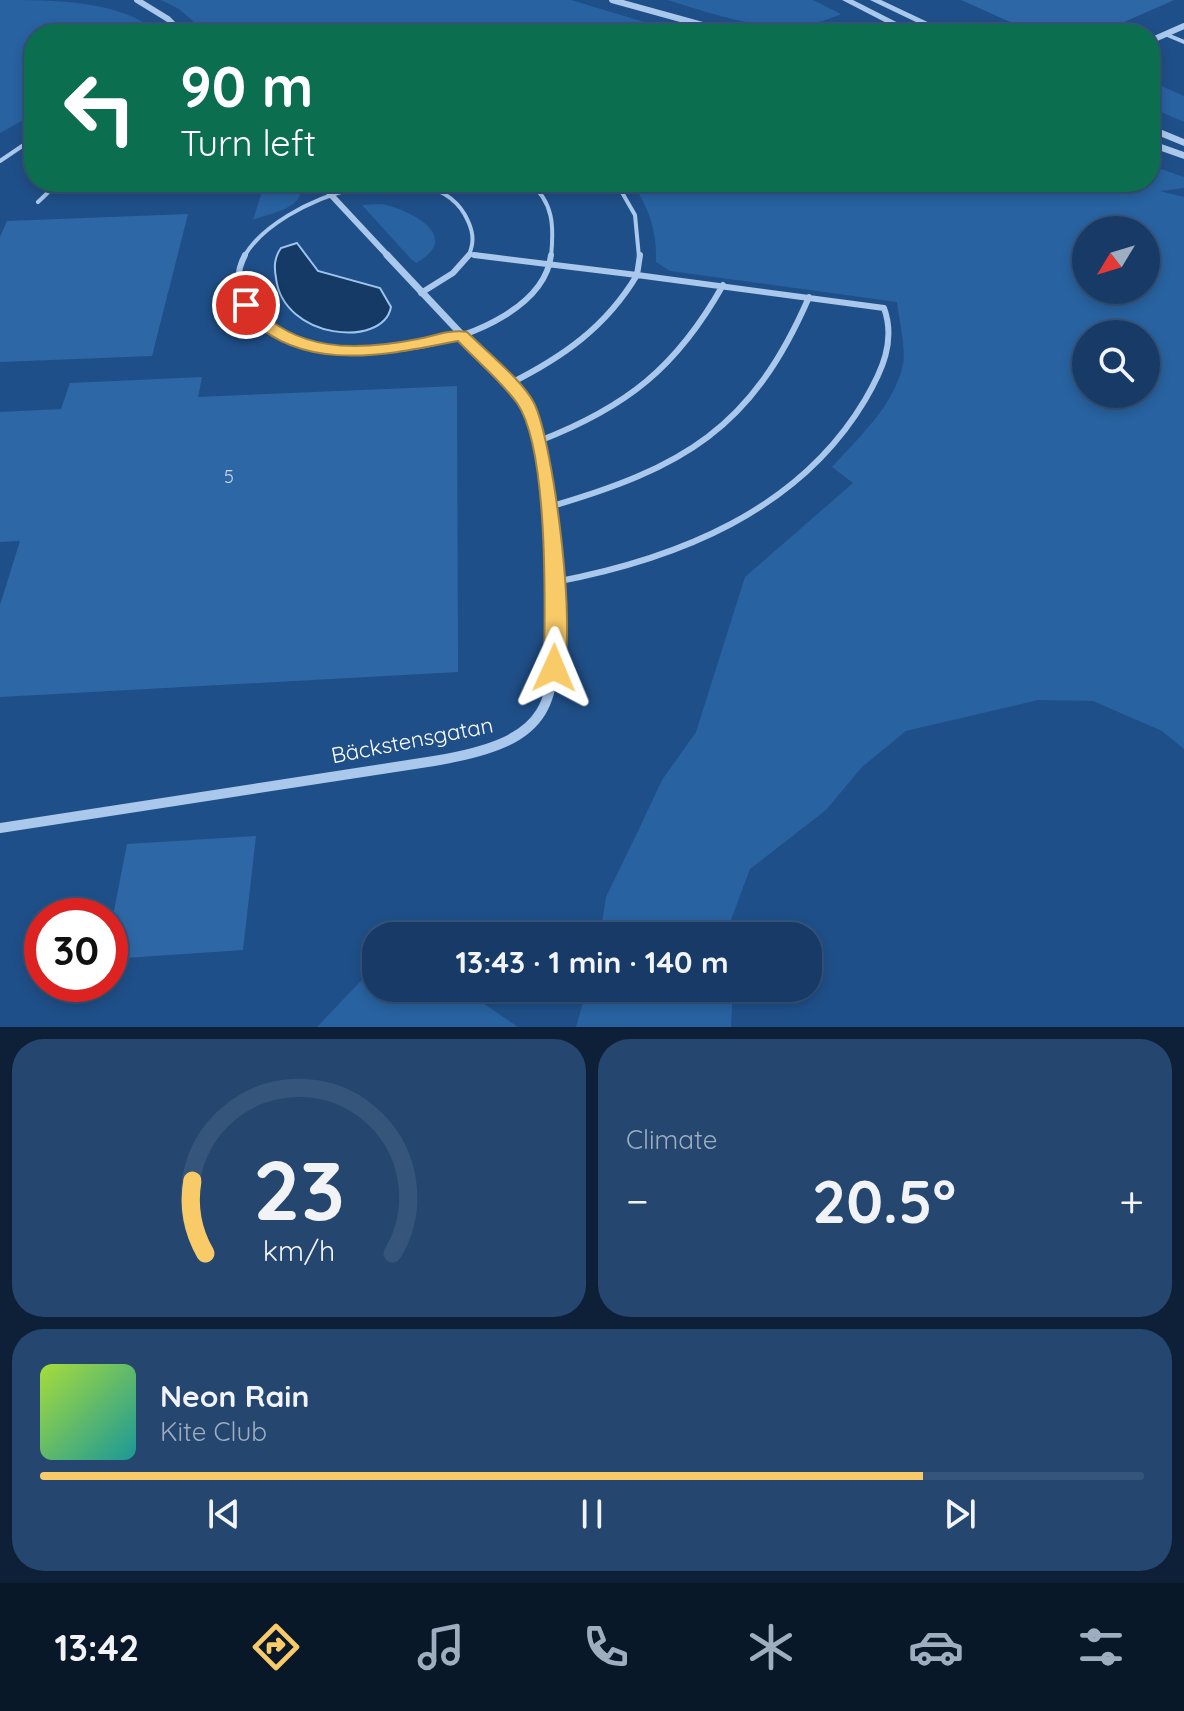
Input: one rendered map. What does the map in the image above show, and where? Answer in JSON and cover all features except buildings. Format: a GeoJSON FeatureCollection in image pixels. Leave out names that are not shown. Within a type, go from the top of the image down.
{"type":"FeatureCollection","features":[{"type":"Feature","properties":{"kind":"street"},"geometry":{"type":"LineString","coordinates":[[137,0],[173,24]]}},
{"type":"Feature","properties":{"kind":"street"},"geometry":{"type":"LineString","coordinates":[[612,0],[699,24]]}},
{"type":"Feature","properties":{"kind":"street"},"geometry":{"type":"LineString","coordinates":[[846,0],[895,24]]}},
{"type":"Feature","properties":{"kind":"street"},"geometry":{"type":"LineString","coordinates":[[874,0],[926,24]]}},
{"type":"Feature","properties":{"kind":"street"},"geometry":{"type":"LineString","coordinates":[[1160,36],[1184,26]]}},
{"type":"Feature","properties":{"kind":"street"},"geometry":{"type":"LineString","coordinates":[[1160,132],[1184,143]]}},
{"type":"Feature","properties":{"kind":"street"},"geometry":{"type":"LineString","coordinates":[[1160,147],[1184,156]]}},
{"type":"Feature","properties":{"kind":"street","name":"Bäckstensgatan"},"geometry":{"type":"LineString","coordinates":[[0,828],[253,791],[492,749],[533,725],[546,709],[552,694],[555,582],[549,507],[539,441],[526,403],[330,193]]}},
{"type":"Feature","properties":{"kind":"lane"},"geometry":{"type":"LineString","coordinates":[[1165,34],[1184,42]]}},
{"type":"Feature","properties":{"kind":"lane"},"geometry":{"type":"LineString","coordinates":[[0,161],[24,145]]}},
{"type":"Feature","properties":{"kind":"lane"},"geometry":{"type":"LineString","coordinates":[[38,202],[48,192]]}},
{"type":"Feature","properties":{"kind":"lane"},"geometry":{"type":"LineString","coordinates":[[334,192],[279,220],[250,245],[239,263],[240,292],[253,316],[278,335],[306,345],[355,353],[395,350],[462,336],[487,325],[525,298],[552,264],[552,217],[537,192]]}},
{"type":"Feature","properties":{"kind":"lane"},"geometry":{"type":"LineString","coordinates":[[421,293],[453,273],[470,254],[472,230],[461,209],[432,192]]}},
{"type":"Feature","properties":{"kind":"lane"},"geometry":{"type":"LineString","coordinates":[[509,384],[554,362],[583,343],[612,315],[637,275],[641,231],[623,192]]}},
{"type":"Feature","properties":{"kind":"lane"},"geometry":{"type":"LineString","coordinates":[[470,254],[884,308],[890,322],[890,341],[871,390],[830,446],[787,487],[722,529],[661,557],[592,577],[555,582]]}},
{"type":"Feature","properties":{"kind":"lane"},"geometry":{"type":"LineString","coordinates":[[539,441],[590,421],[645,387],[684,350],[723,285]]}},
{"type":"Feature","properties":{"kind":"lane"},"geometry":{"type":"LineString","coordinates":[[549,507],[627,484],[677,459],[715,435],[776,371],[796,333],[809,297]]}},
{"type":"Feature","properties":{"kind":"shaded area"},"geometry":{"type":"Polygon","coordinates":[[[0,0],[86,4],[127,14],[145,24],[24,24],[24,120],[0,133],[0,0]]]}},
{"type":"Feature","properties":{"kind":"shaded area"},"geometry":{"type":"Polygon","coordinates":[[[161,0],[571,0],[651,24],[196,24],[179,9],[161,0]]]}},
{"type":"Feature","properties":{"kind":"shaded area"},"geometry":{"type":"Polygon","coordinates":[[[667,0],[813,0],[841,14],[809,24],[754,24],[667,0]]]}},
{"type":"Feature","properties":{"kind":"shaded area"},"geometry":{"type":"Polygon","coordinates":[[[1160,85],[1184,96],[1184,122],[1160,111],[1160,85]]]}},
{"type":"Feature","properties":{"kind":"shaded area"},"geometry":{"type":"Polygon","coordinates":[[[1160,169],[1184,177],[1184,188],[1160,191],[1160,169]]]}},
{"type":"Feature","properties":{"kind":"shaded area"},"geometry":{"type":"Polygon","coordinates":[[[1160,191],[1184,197],[1184,749],[1162,731],[1093,701],[1038,700],[906,731],[862,767],[826,810],[750,869],[730,922],[602,922],[606,897],[662,780],[696,732],[745,577],[853,483],[832,467],[884,407],[898,379],[904,357],[897,302],[670,271],[656,262],[651,220],[638,192],[1160,191]]]}},
{"type":"Feature","properties":{"kind":"shaded area"},"geometry":{"type":"Polygon","coordinates":[[[262,192],[301,192],[293,204],[253,220],[262,192]]]}},
{"type":"Feature","properties":{"kind":"shaded area"},"geometry":{"type":"Polygon","coordinates":[[[382,204],[418,218],[434,234],[435,243],[429,253],[416,263],[362,205],[382,204]]]}},
{"type":"Feature","properties":{"kind":"shaded area"},"geometry":{"type":"Polygon","coordinates":[[[297,243],[318,271],[380,288],[391,307],[384,320],[371,329],[333,331],[313,325],[296,314],[283,298],[275,266],[281,248],[297,243]]]}},
{"type":"Feature","properties":{"kind":"shaded area"},"geometry":{"type":"Polygon","coordinates":[[[362,980],[362,1002],[481,1002],[518,1027],[317,1027],[362,980]]]}},
{"type":"Feature","properties":{"kind":"shaded area"},"geometry":{"type":"Polygon","coordinates":[[[583,1002],[732,1002],[731,1027],[576,1027],[583,1002]]]}},
{"type":"Feature","properties":{"kind":"route"},"geometry":{"type":"LineString","coordinates":[[246,305],[253,316],[278,335],[331,350],[375,353],[462,336],[526,403],[539,441],[549,507],[555,582],[554,668]]}}]}
